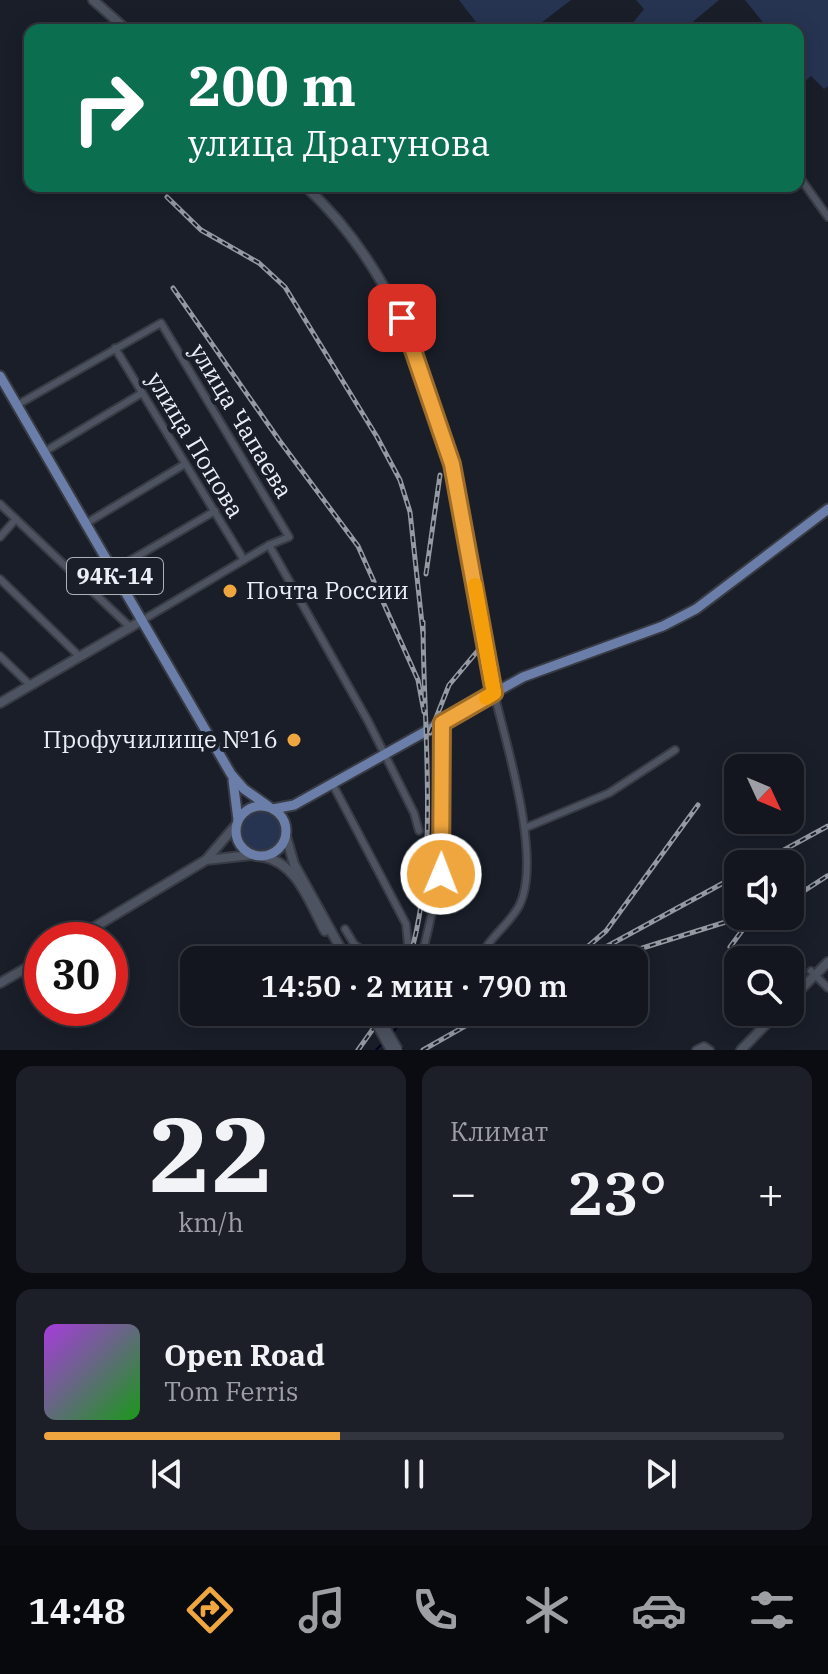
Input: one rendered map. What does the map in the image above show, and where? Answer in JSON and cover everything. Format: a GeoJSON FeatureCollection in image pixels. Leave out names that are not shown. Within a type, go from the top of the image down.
{"type":"FeatureCollection","features":[{"type":"Feature","properties":{"kind":"main road"},"geometry":{"type":"LineString","coordinates":[[93,0],[120,24]]}},
{"type":"Feature","properties":{"kind":"main road"},"geometry":{"type":"LineString","coordinates":[[311,192],[360,244],[402,318],[452,464],[494,693]]}},
{"type":"Feature","properties":{"kind":"main road","name":"94К-14"},"geometry":{"type":"LineString","coordinates":[[2,384],[231,774]]}},
{"type":"Feature","properties":{"kind":"main road"},"geometry":{"type":"LineString","coordinates":[[103,922],[206,860],[251,808],[294,805],[523,677],[663,626],[696,609],[828,509]]}},
{"type":"Feature","properties":{"kind":"main road"},"geometry":{"type":"LineString","coordinates":[[0,703],[141,621]]}},
{"type":"Feature","properties":{"kind":"main road"},"geometry":{"type":"LineString","coordinates":[[231,774],[244,789],[270,808],[286,831],[294,864],[337,946]]}},
{"type":"Feature","properties":{"kind":"main road"},"geometry":{"type":"LineString","coordinates":[[231,774],[238,841],[251,855]]}},
{"type":"Feature","properties":{"kind":"main road"},"geometry":{"type":"LineString","coordinates":[[264,857],[280,848],[293,812],[308,797]]}},
{"type":"Feature","properties":{"kind":"main road"},"geometry":{"type":"LineString","coordinates":[[206,860],[251,855],[276,860],[292,874],[336,946]]}},
{"type":"Feature","properties":{"kind":"main road"},"geometry":{"type":"LineString","coordinates":[[804,981],[828,961]]}},
{"type":"Feature","properties":{"kind":"main road"},"geometry":{"type":"LineString","coordinates":[[0,983],[24,969]]}},
{"type":"Feature","properties":{"kind":"main road"},"geometry":{"type":"LineString","coordinates":[[804,984],[813,973]]}},
{"type":"Feature","properties":{"kind":"main road"},"geometry":{"type":"LineString","coordinates":[[378,1026],[391,1050]]}},
{"type":"Feature","properties":{"kind":"main road"},"geometry":{"type":"LineString","coordinates":[[384,1026],[398,1050]]}},
{"type":"Feature","properties":{"kind":"main road"},"geometry":{"type":"LineString","coordinates":[[734,1050],[757,1026]]}},
{"type":"Feature","properties":{"kind":"main road"},"geometry":{"type":"LineString","coordinates":[[741,1050],[764,1026]]}},
{"type":"Feature","properties":{"kind":"street"},"geometry":{"type":"LineString","coordinates":[[804,183],[828,217]]}},
{"type":"Feature","properties":{"kind":"street","name":"улица Чапаева"},"geometry":{"type":"LineString","coordinates":[[115,348],[161,323],[289,537],[269,545]]}},
{"type":"Feature","properties":{"kind":"street"},"geometry":{"type":"LineString","coordinates":[[17,405],[115,348]]}},
{"type":"Feature","properties":{"kind":"street","name":"улица Попова"},"geometry":{"type":"LineString","coordinates":[[115,348],[244,560]]}},
{"type":"Feature","properties":{"kind":"street"},"geometry":{"type":"LineString","coordinates":[[44,452],[142,393]]}},
{"type":"Feature","properties":{"kind":"street"},"geometry":{"type":"LineString","coordinates":[[85,524],[185,464]]}},
{"type":"Feature","properties":{"kind":"street"},"geometry":{"type":"LineString","coordinates":[[0,504],[130,627]]}},
{"type":"Feature","properties":{"kind":"street"},"geometry":{"type":"LineString","coordinates":[[112,571],[215,511]]}},
{"type":"Feature","properties":{"kind":"street"},"geometry":{"type":"LineString","coordinates":[[0,537],[16,519]]}},
{"type":"Feature","properties":{"kind":"street"},"geometry":{"type":"LineString","coordinates":[[141,621],[269,545],[345,678],[414,813],[419,831]]}},
{"type":"Feature","properties":{"kind":"street"},"geometry":{"type":"LineString","coordinates":[[0,579],[79,656]]}},
{"type":"Feature","properties":{"kind":"street"},"geometry":{"type":"LineString","coordinates":[[0,656],[30,685]]}},
{"type":"Feature","properties":{"kind":"street"},"geometry":{"type":"LineString","coordinates":[[484,946],[518,907],[524,892],[525,828],[494,693]]}},
{"type":"Feature","properties":{"kind":"street"},"geometry":{"type":"LineString","coordinates":[[424,946],[441,874],[442,723]]}},
{"type":"Feature","properties":{"kind":"street"},"geometry":{"type":"LineString","coordinates":[[525,828],[609,793],[675,750]]}},
{"type":"Feature","properties":{"kind":"street"},"geometry":{"type":"LineString","coordinates":[[332,783],[406,924],[408,946]]}},
{"type":"Feature","properties":{"kind":"street"},"geometry":{"type":"LineString","coordinates":[[345,929],[357,946]]}},
{"type":"Feature","properties":{"kind":"street"},"geometry":{"type":"LineString","coordinates":[[813,973],[828,988]]}},
{"type":"Feature","properties":{"kind":"street"},"geometry":{"type":"LineString","coordinates":[[696,1050],[704,1046],[710,1050]]}},
{"type":"Feature","properties":{"kind":"shaded area"},"geometry":{"type":"Polygon","coordinates":[[[459,0],[571,0],[540,24],[477,24],[459,0]]]}},
{"type":"Feature","properties":{"kind":"shaded area"},"geometry":{"type":"Polygon","coordinates":[[[636,0],[719,0],[690,24],[632,24],[644,9],[636,0]]]}},
{"type":"Feature","properties":{"kind":"shaded area"},"geometry":{"type":"Polygon","coordinates":[[[745,0],[828,0],[828,86],[824,89],[811,76],[804,82],[804,24],[764,24],[745,0]]]}},
{"type":"Feature","properties":{"kind":"shaded area"},"geometry":{"type":"Polygon","coordinates":[[[261,810],[277,816],[283,832],[277,848],[261,854],[245,848],[239,832],[245,816],[261,810]]]}},
{"type":"Feature","properties":{"kind":"waterway"},"geometry":{"type":"LineString","coordinates":[[420,946],[436,881],[437,753]]}},
{"type":"Feature","properties":{"kind":"waterway"},"geometry":{"type":"LineString","coordinates":[[391,1035],[398,1026]]}},
{"type":"Feature","properties":{"kind":"waterway"},"geometry":{"type":"LineString","coordinates":[[376,1050],[384,1042]]}},
{"type":"Feature","properties":{"kind":"railway"},"geometry":{"type":"LineString","coordinates":[[167,197],[201,230],[259,263],[285,287],[377,437],[400,480],[410,512],[423,633]]}},
{"type":"Feature","properties":{"kind":"railway"},"geometry":{"type":"LineString","coordinates":[[173,288],[279,440],[358,546],[418,680],[424,712]]}},
{"type":"Feature","properties":{"kind":"railway"},"geometry":{"type":"LineString","coordinates":[[426,574],[440,475]]}},
{"type":"Feature","properties":{"kind":"railway"},"geometry":{"type":"LineString","coordinates":[[412,946],[419,920],[427,836],[423,622]]}},
{"type":"Feature","properties":{"kind":"railway"},"geometry":{"type":"LineString","coordinates":[[430,733],[449,685],[480,648]]}},
{"type":"Feature","properties":{"kind":"railway"},"geometry":{"type":"LineString","coordinates":[[588,946],[606,931],[698,805]]}},
{"type":"Feature","properties":{"kind":"railway"},"geometry":{"type":"LineString","coordinates":[[784,850],[828,826]]}},
{"type":"Feature","properties":{"kind":"railway"},"geometry":{"type":"LineString","coordinates":[[804,891],[827,876]]}},
{"type":"Feature","properties":{"kind":"railway"},"geometry":{"type":"LineString","coordinates":[[608,946],[724,883]]}},
{"type":"Feature","properties":{"kind":"railway"},"geometry":{"type":"LineString","coordinates":[[648,946],[724,923]]}},
{"type":"Feature","properties":{"kind":"railway"},"geometry":{"type":"LineString","coordinates":[[731,946],[743,930]]}},
{"type":"Feature","properties":{"kind":"railway"},"geometry":{"type":"LineString","coordinates":[[358,1050],[375,1026]]}},
{"type":"Feature","properties":{"kind":"railway"},"geometry":{"type":"LineString","coordinates":[[423,1050],[465,1026]]}},
{"type":"Feature","properties":{"kind":"slow traffic"},"geometry":{"type":"LineString","coordinates":[[475,585],[494,693],[486,698]]}},
{"type":"Feature","properties":{"kind":"place","name":"Почта России"},"geometry":{"type":"Point","coordinates":[230,591]}},
{"type":"Feature","properties":{"kind":"place","name":"Профучилище №16"},"geometry":{"type":"Point","coordinates":[294,740]}},
{"type":"Feature","properties":{"kind":"route"},"geometry":{"type":"LineString","coordinates":[[402,318],[452,464],[494,693],[442,723],[441,874]]}}]}
